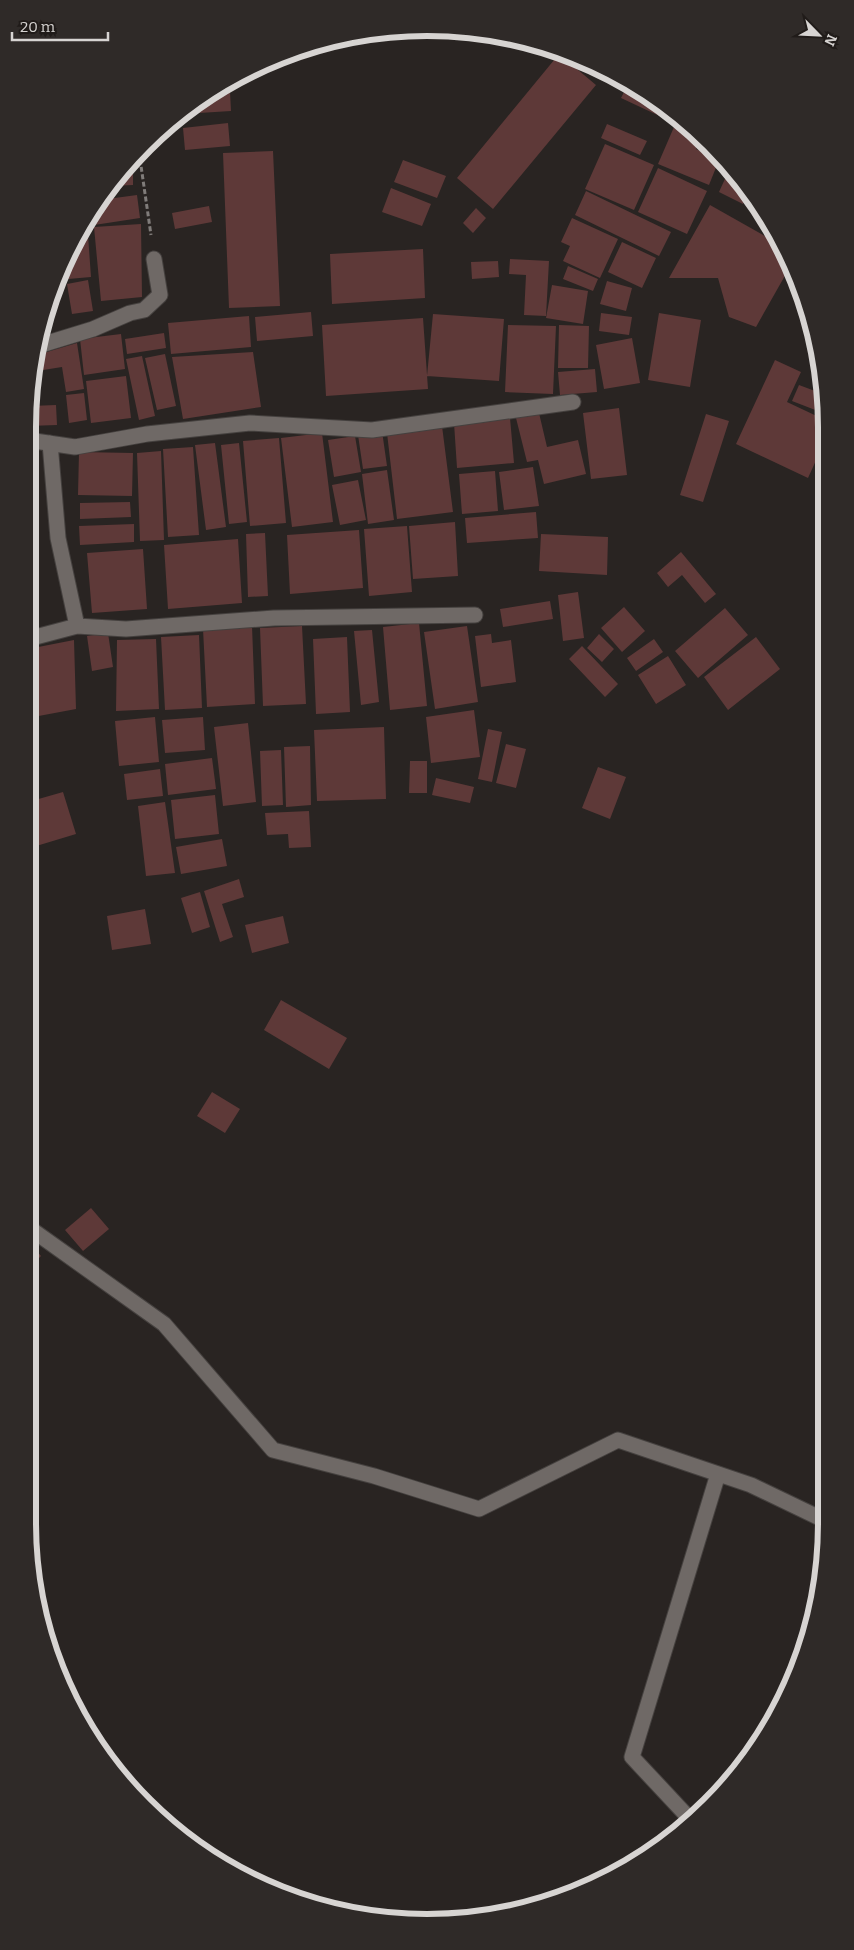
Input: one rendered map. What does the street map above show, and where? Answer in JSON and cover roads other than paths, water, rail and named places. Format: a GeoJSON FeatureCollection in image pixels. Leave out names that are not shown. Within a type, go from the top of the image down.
{"type":"FeatureCollection","features":[{"type":"Feature","properties":{"kind":"street"},"geometry":{"type":"LineString","coordinates":[[46,342],[144,310],[160,295],[154,259]]}},
{"type":"Feature","properties":{"kind":"street"},"geometry":{"type":"LineString","coordinates":[[36,441],[75,447],[147,434],[250,423],[372,430],[573,402]]}},
{"type":"Feature","properties":{"kind":"street"},"geometry":{"type":"LineString","coordinates":[[50,443],[58,538],[77,626]]}},
{"type":"Feature","properties":{"kind":"street"},"geometry":{"type":"LineString","coordinates":[[36,637],[77,626],[126,628],[274,618],[475,615]]}},
{"type":"Feature","properties":{"kind":"street"},"geometry":{"type":"LineString","coordinates":[[36,1233],[164,1324],[273,1450],[374,1476],[479,1509],[618,1440],[751,1485],[818,1517]]}},
{"type":"Feature","properties":{"kind":"street"},"geometry":{"type":"LineString","coordinates":[[687,1815],[632,1757],[718,1474]]}}]}
